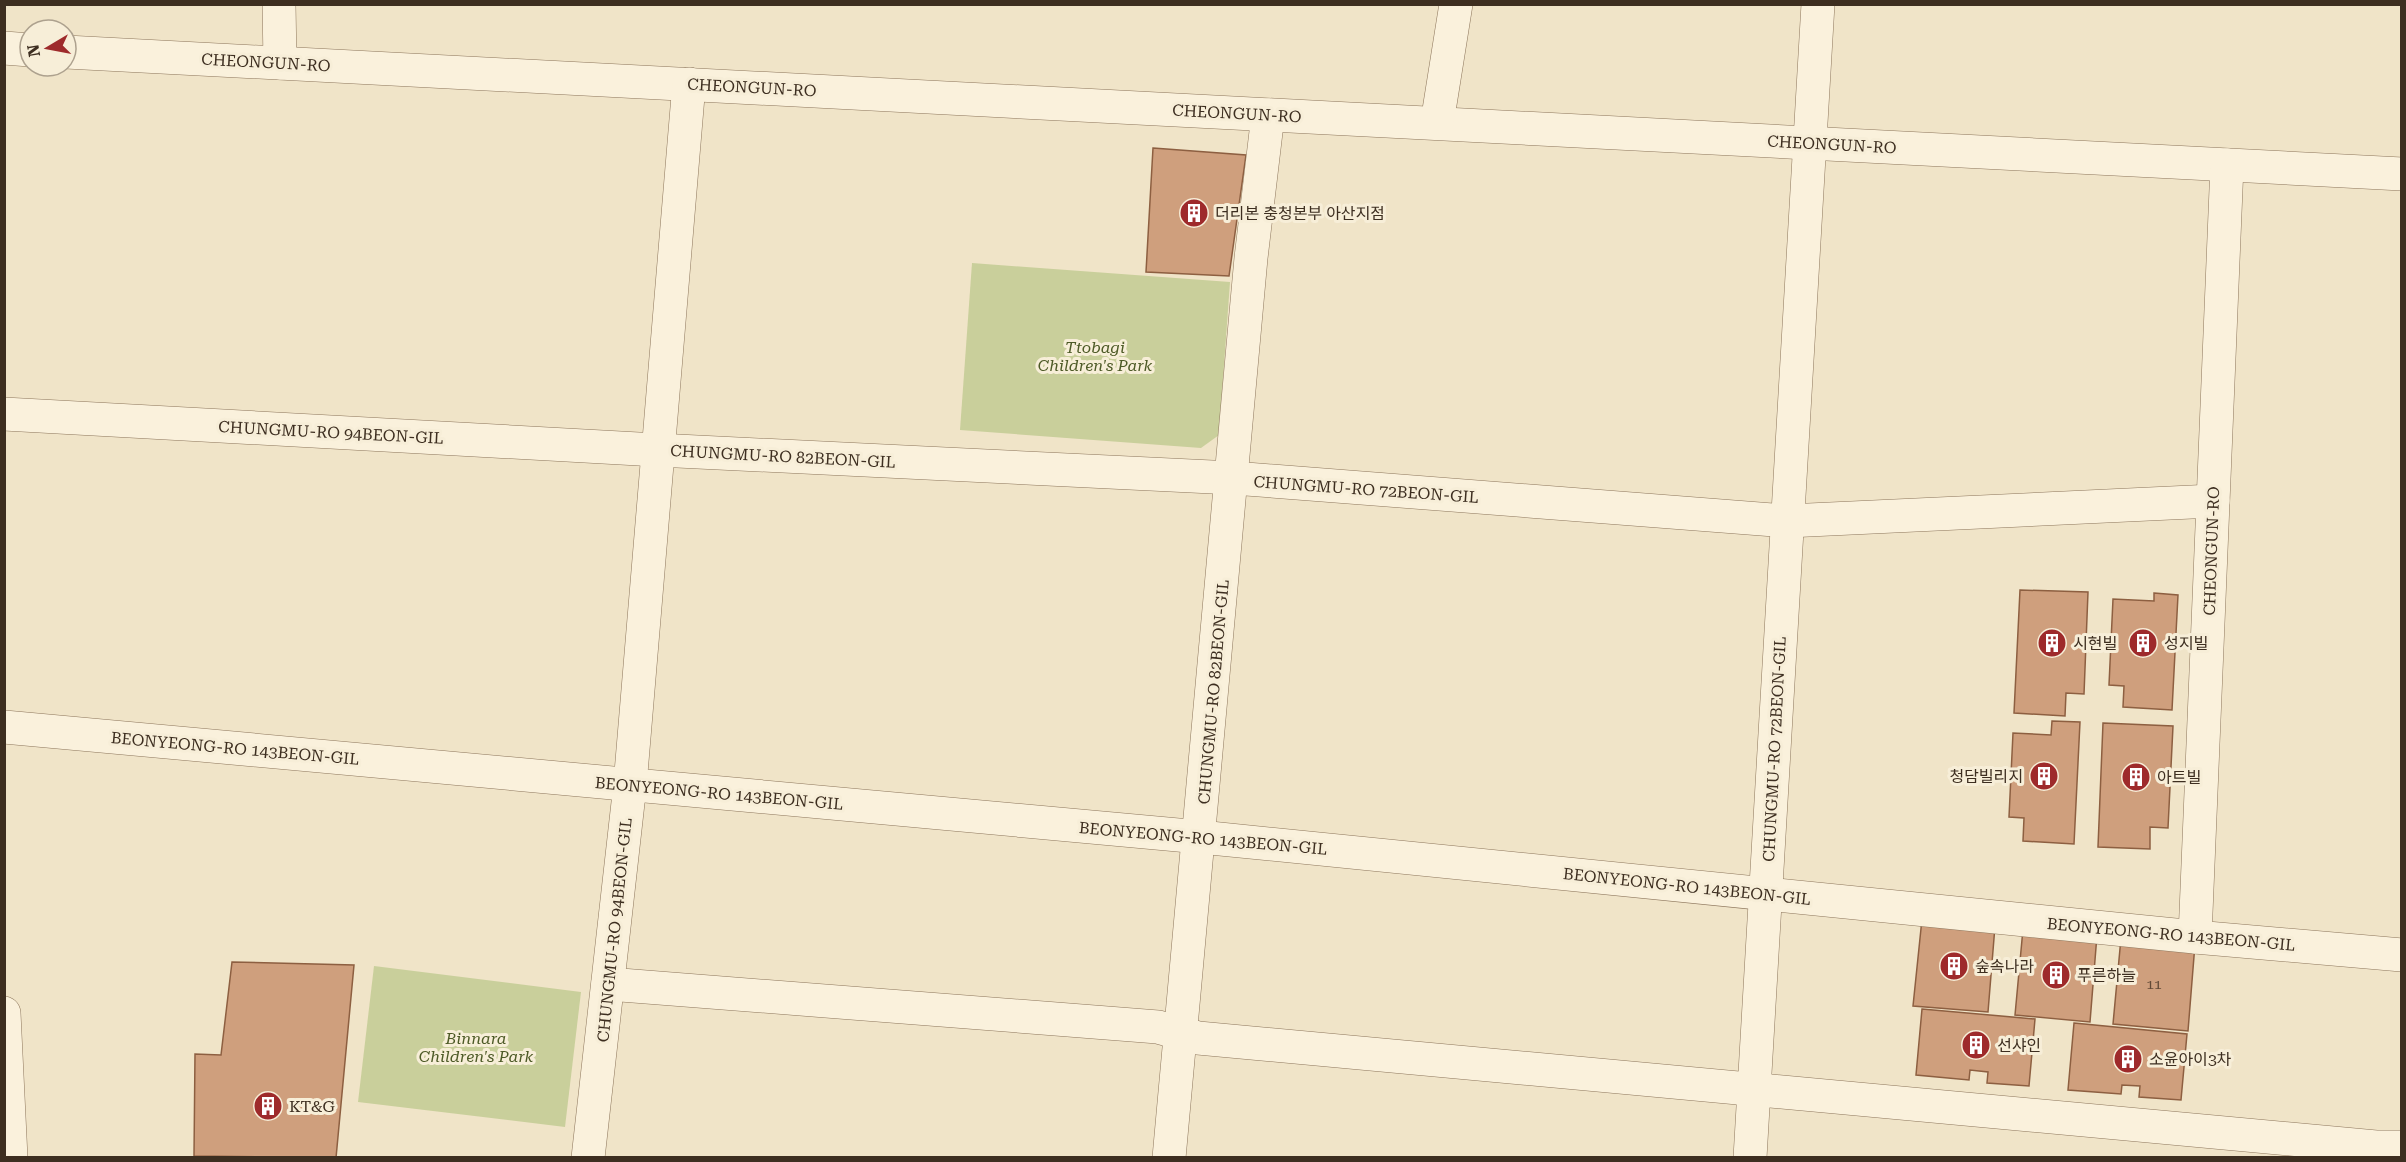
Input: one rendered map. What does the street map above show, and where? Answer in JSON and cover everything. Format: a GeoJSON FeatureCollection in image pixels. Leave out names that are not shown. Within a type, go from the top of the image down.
{"type":"FeatureCollection","features":[{"type":"Feature","properties":{"kind":"street"},"geometry":{"type":"LineString","coordinates":[[279,4],[280,63]]}},
{"type":"Feature","properties":{"kind":"street"},"geometry":{"type":"LineString","coordinates":[[1437,123],[1456,4]]}},
{"type":"Feature","properties":{"kind":"street","name":"CHUNGMU-RO 72BEON-GIL"},"geometry":{"type":"LineString","coordinates":[[1750,1158],[1818,4]]}},
{"type":"Feature","properties":{"kind":"street","name":"CHEONGUN-RO"},"geometry":{"type":"LineString","coordinates":[[78,53],[2402,174]]}},
{"type":"Feature","properties":{"kind":"street","name":"CHUNGMU-RO 94BEON-GIL"},"geometry":{"type":"LineString","coordinates":[[588,1158],[630,785],[688,84]]}},
{"type":"Feature","properties":{"kind":"street","name":"CHUNGMU-RO 82BEON-GIL"},"geometry":{"type":"LineString","coordinates":[[1169,1158],[1233,478],[1251,258],[1269,115]]}},
{"type":"Feature","properties":{"kind":"street","name":"CHEONGUN-RO"},"geometry":{"type":"LineString","coordinates":[[2195,937],[2227,165]]}},
{"type":"Feature","properties":{"kind":"street","name":"CHUNGMU-RO 94BEON-GIL"},"geometry":{"type":"LineString","coordinates":[[4,414],[657,450]]}},
{"type":"Feature","properties":{"kind":"street","name":"CHUNGMU-RO 82BEON-GIL"},"geometry":{"type":"LineString","coordinates":[[657,450],[1233,478]]}},
{"type":"Feature","properties":{"kind":"street","name":"CHUNGMU-RO 72BEON-GIL"},"geometry":{"type":"LineString","coordinates":[[1233,478],[1787,521]]}},
{"type":"Feature","properties":{"kind":"street"},"geometry":{"type":"LineString","coordinates":[[1787,521],[2213,501]]}},
{"type":"Feature","properties":{"kind":"street","name":"BEONYEONG-RO 143BEON-GIL"},"geometry":{"type":"LineString","coordinates":[[4,727],[1200,837],[2195,937],[2402,955]]}},
{"type":"Feature","properties":{"kind":"street"},"geometry":{"type":"LineString","coordinates":[[608,984],[1158,1027],[1210,1039],[2376,1147],[2402,1147]]}},
{"type":"Feature","properties":{"kind":"street"},"geometry":{"type":"LineString","coordinates":[[4,1013],[10,1158]]}},
{"type":"Feature","properties":{"kind":"green space","name":"Ttobagi Children's Park"},"geometry":{"type":"Polygon","coordinates":[[[972,263],[1230,282],[1219,435],[1201,448],[960,430],[972,263]]]}},
{"type":"Feature","properties":{"kind":"green space","name":"Binnara Children's Park"},"geometry":{"type":"Polygon","coordinates":[[[374,966],[581,992],[565,1127],[358,1102],[374,966]]]}},
{"type":"Feature","properties":{"kind":"building","name":"더리본 충청본부 아산지점"},"geometry":{"type":"Polygon","coordinates":[[[1153,148],[1246,155],[1229,276],[1146,272],[1153,148]]]}},
{"type":"Feature","properties":{"kind":"building","name":"시현빌"},"geometry":{"type":"Polygon","coordinates":[[[2020,590],[2088,592],[2084,694],[2066,693],[2065,716],[2014,713],[2020,590]]]}},
{"type":"Feature","properties":{"kind":"building","name":"성지빌"},"geometry":{"type":"Polygon","coordinates":[[[2154,593],[2178,595],[2172,710],[2123,707],[2124,686],[2109,685],[2113,599],[2154,601],[2154,593]]]}},
{"type":"Feature","properties":{"kind":"building","name":"청담빌리지"},"geometry":{"type":"Polygon","coordinates":[[[2052,721],[2080,722],[2074,844],[2023,841],[2024,818],[2009,817],[2013,733],[2051,735],[2052,721]]]}},
{"type":"Feature","properties":{"kind":"building","name":"아트빌"},"geometry":{"type":"Polygon","coordinates":[[[2103,723],[2173,726],[2168,828],[2150,827],[2150,849],[2098,847],[2103,723]]]}},
{"type":"Feature","properties":{"kind":"building","name":"숲속나라"},"geometry":{"type":"Polygon","coordinates":[[[1922,919],[1995,926],[1988,1012],[1913,1006],[1922,919]]]}},
{"type":"Feature","properties":{"kind":"building","name":"푸른하늘"},"geometry":{"type":"Polygon","coordinates":[[[2023,929],[2097,935],[2090,1022],[2015,1015],[2023,929]]]}},
{"type":"Feature","properties":{"kind":"building"},"geometry":{"type":"Polygon","coordinates":[[[2121,938],[2195,944],[2188,1031],[2113,1024],[2121,938]]]}},
{"type":"Feature","properties":{"kind":"building","name":"KT&G"},"geometry":{"type":"Polygon","coordinates":[[[232,962],[354,965],[336,1158],[194,1156],[195,1054],[221,1055],[232,962]]]}},
{"type":"Feature","properties":{"kind":"building","name":"선샤인"},"geometry":{"type":"Polygon","coordinates":[[[1922,1009],[2035,1019],[2029,1086],[1987,1083],[1988,1072],[1970,1070],[1969,1080],[1916,1075],[1922,1009]]]}},
{"type":"Feature","properties":{"kind":"building","name":"소윤아이3차"},"geometry":{"type":"Polygon","coordinates":[[[2074,1023],[2187,1034],[2181,1100],[2139,1097],[2140,1086],[2122,1085],[2121,1094],[2068,1090],[2074,1023]]]}},
{"type":"Feature","properties":{"kind":"place","name":"더리본 충청본부 아산지점"},"geometry":{"type":"Point","coordinates":[1194,213]}},
{"type":"Feature","properties":{"kind":"place","name":"시현빌"},"geometry":{"type":"Point","coordinates":[2052,643]}},
{"type":"Feature","properties":{"kind":"place","name":"성지빌"},"geometry":{"type":"Point","coordinates":[2143,643]}},
{"type":"Feature","properties":{"kind":"place","name":"청담빌리지"},"geometry":{"type":"Point","coordinates":[2044,776]}},
{"type":"Feature","properties":{"kind":"place","name":"아트빌"},"geometry":{"type":"Point","coordinates":[2136,777]}},
{"type":"Feature","properties":{"kind":"place","name":"숲속나라"},"geometry":{"type":"Point","coordinates":[1954,966]}},
{"type":"Feature","properties":{"kind":"place","name":"푸른하늘"},"geometry":{"type":"Point","coordinates":[2056,975]}},
{"type":"Feature","properties":{"kind":"place","name":"선샤인"},"geometry":{"type":"Point","coordinates":[1976,1045]}},
{"type":"Feature","properties":{"kind":"place","name":"소윤아이3차"},"geometry":{"type":"Point","coordinates":[2128,1059]}},
{"type":"Feature","properties":{"kind":"place","name":"KT&G"},"geometry":{"type":"Point","coordinates":[268,1106]}}]}
